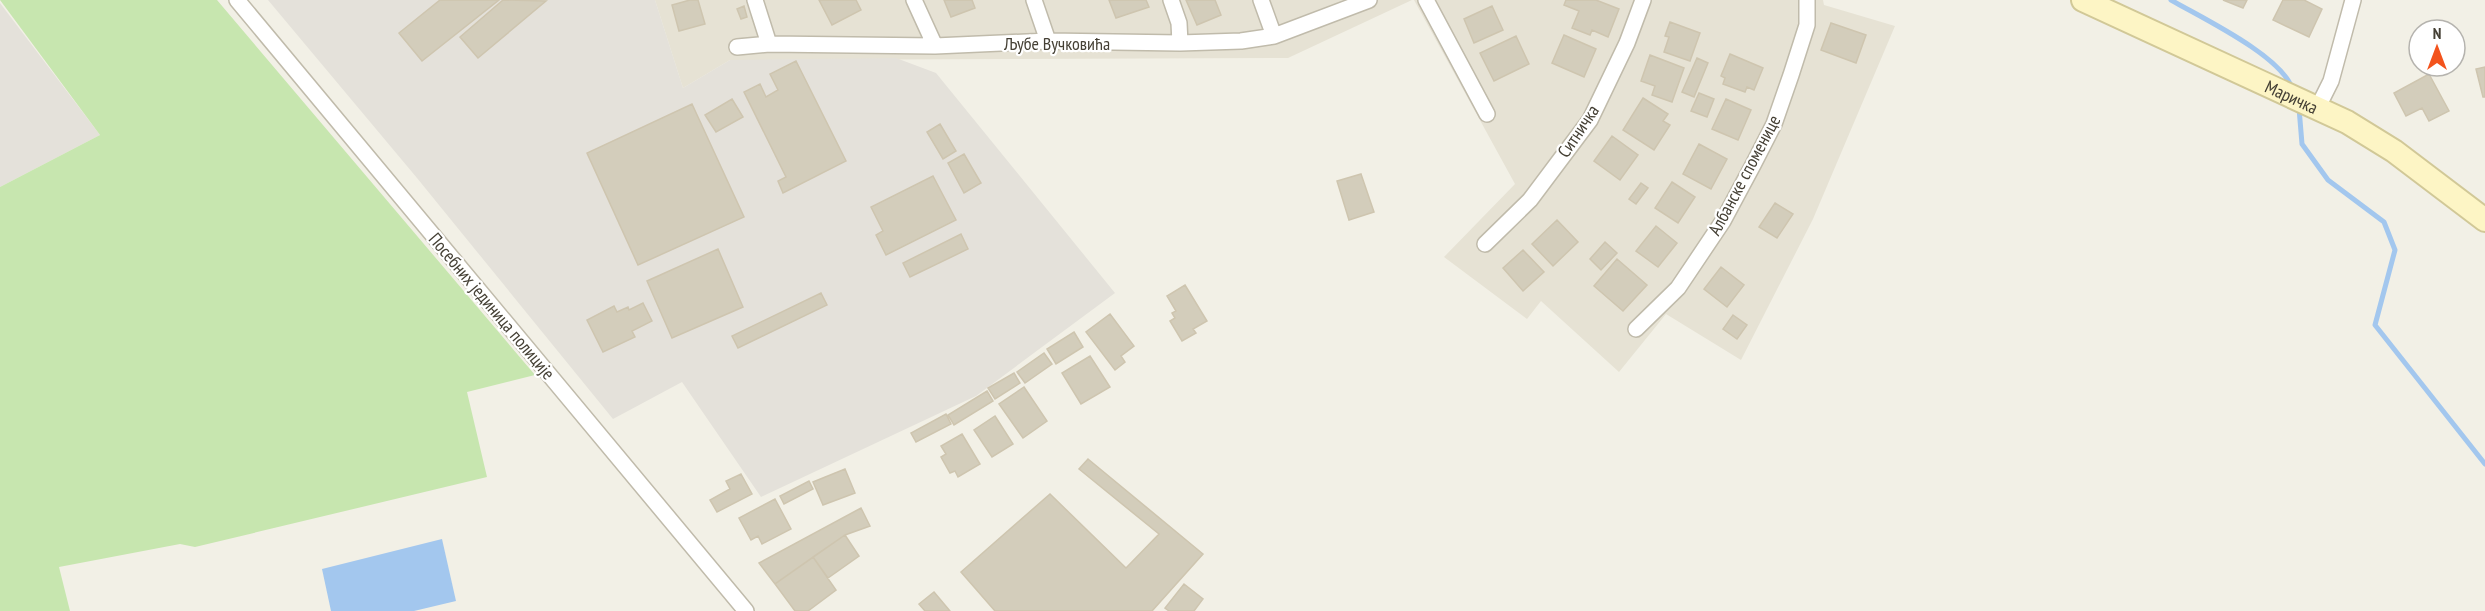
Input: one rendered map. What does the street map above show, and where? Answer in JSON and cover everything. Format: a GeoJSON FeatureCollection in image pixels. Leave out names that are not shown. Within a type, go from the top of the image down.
{"type":"FeatureCollection","features":[{"type":"Feature","properties":{"kind":"street","name":"Посебних јединица полиције"},"geometry":{"type":"LineString","coordinates":[[237,0],[746,611]]}},
{"type":"Feature","properties":{"kind":"street"},"geometry":{"type":"LineString","coordinates":[[755,0],[769,44]]}},
{"type":"Feature","properties":{"kind":"street"},"geometry":{"type":"LineString","coordinates":[[914,0],[935,46]]}},
{"type":"Feature","properties":{"kind":"street"},"geometry":{"type":"LineString","coordinates":[[1034,0],[1048,41]]}},
{"type":"Feature","properties":{"kind":"street"},"geometry":{"type":"LineString","coordinates":[[1171,0],[1179,23],[1180,44]]}},
{"type":"Feature","properties":{"kind":"street"},"geometry":{"type":"LineString","coordinates":[[1261,0],[1274,36]]}},
{"type":"Feature","properties":{"kind":"street","name":"Љубе Вучковића"},"geometry":{"type":"LineString","coordinates":[[737,47],[769,44],[935,46],[1048,41],[1180,44],[1241,41],[1274,36],[1343,5],[1369,0]]}},
{"type":"Feature","properties":{"kind":"street"},"geometry":{"type":"LineString","coordinates":[[1426,0],[1487,114]]}},
{"type":"Feature","properties":{"kind":"street","name":"Ситничка"},"geometry":{"type":"LineString","coordinates":[[1485,244],[1530,200],[1590,120],[1627,44],[1643,0]]}},
{"type":"Feature","properties":{"kind":"street","name":"Албанске споменице"},"geometry":{"type":"LineString","coordinates":[[1636,329],[1678,288],[1723,221],[1753,165],[1774,124],[1795,65],[1807,25],[1807,0]]}},
{"type":"Feature","properties":{"kind":"street","name":"Маричка"},"geometry":{"type":"LineString","coordinates":[[2083,0],[2347,122],[2394,151],[2485,220]]}},
{"type":"Feature","properties":{"kind":"street"},"geometry":{"type":"LineString","coordinates":[[2313,105],[2331,81],[2353,0]]}},
{"type":"Feature","properties":{"kind":"shaded area"},"geometry":{"type":"Polygon","coordinates":[[[268,0],[655,0],[683,88],[730,60],[896,58],[936,73],[1115,293],[976,396],[761,497],[682,382],[613,419],[417,178],[268,0]]]}},
{"type":"Feature","properties":{"kind":"shaded area"},"geometry":{"type":"Polygon","coordinates":[[[655,0],[1412,0],[1288,58],[730,60],[683,88],[655,0]]]}},
{"type":"Feature","properties":{"kind":"shaded area"},"geometry":{"type":"Polygon","coordinates":[[[1414,0],[1823,0],[1824,5],[1895,26],[1813,219],[1741,360],[1666,314],[1619,372],[1541,301],[1527,319],[1444,257],[1515,184],[1414,0]]]}},
{"type":"Feature","properties":{"kind":"shaded area"},"geometry":{"type":"Polygon","coordinates":[[[0,3],[100,135],[0,187],[0,3]]]}},
{"type":"Feature","properties":{"kind":"green space"},"geometry":{"type":"Polygon","coordinates":[[[0,0],[217,0],[535,375],[467,392],[487,477],[195,547],[180,544],[59,567],[70,611],[0,611],[0,187],[100,135],[0,0]]]}},
{"type":"Feature","properties":{"kind":"water"},"geometry":{"type":"Polygon","coordinates":[[[442,539],[456,601],[414,611],[331,611],[322,569],[442,539]]]}},
{"type":"Feature","properties":{"kind":"building"},"geometry":{"type":"Polygon","coordinates":[[[440,0],[499,0],[422,61],[399,33],[440,0]]]}},
{"type":"Feature","properties":{"kind":"building"},"geometry":{"type":"Polygon","coordinates":[[[503,0],[546,1],[478,58],[460,37],[503,0]]]}},
{"type":"Feature","properties":{"kind":"building"},"geometry":{"type":"Polygon","coordinates":[[[698,0],[705,24],[679,31],[672,5],[698,0]]]}},
{"type":"Feature","properties":{"kind":"building"},"geometry":{"type":"Polygon","coordinates":[[[819,0],[856,0],[861,10],[832,25],[819,0]]]}},
{"type":"Feature","properties":{"kind":"building"},"geometry":{"type":"Polygon","coordinates":[[[944,0],[972,0],[975,8],[951,17],[944,0]]]}},
{"type":"Feature","properties":{"kind":"building"},"geometry":{"type":"Polygon","coordinates":[[[1109,0],[1146,0],[1149,7],[1116,18],[1109,0]]]}},
{"type":"Feature","properties":{"kind":"building"},"geometry":{"type":"Polygon","coordinates":[[[1186,0],[1215,0],[1221,15],[1197,25],[1186,0]]]}},
{"type":"Feature","properties":{"kind":"building"},"geometry":{"type":"Polygon","coordinates":[[[1566,0],[1596,0],[1619,9],[1608,37],[1592,30],[1590,35],[1572,28],[1579,11],[1564,5],[1566,0]]]}},
{"type":"Feature","properties":{"kind":"building"},"geometry":{"type":"Polygon","coordinates":[[[2223,0],[2247,0],[2243,8],[2223,0]]]}},
{"type":"Feature","properties":{"kind":"building"},"geometry":{"type":"Polygon","coordinates":[[[2283,0],[2304,0],[2322,9],[2309,37],[2273,20],[2283,0]]]}},
{"type":"Feature","properties":{"kind":"building"},"geometry":{"type":"Polygon","coordinates":[[[744,6],[747,17],[741,19],[737,9],[744,6]]]}},
{"type":"Feature","properties":{"kind":"building"},"geometry":{"type":"Polygon","coordinates":[[[1492,6],[1503,30],[1474,43],[1464,19],[1492,6]]]}},
{"type":"Feature","properties":{"kind":"building"},"geometry":{"type":"Polygon","coordinates":[[[1670,22],[1700,33],[1690,61],[1664,52],[1669,37],[1665,36],[1670,22]]]}},
{"type":"Feature","properties":{"kind":"building"},"geometry":{"type":"Polygon","coordinates":[[[1831,23],[1866,35],[1856,63],[1821,50],[1831,23]]]}},
{"type":"Feature","properties":{"kind":"building"},"geometry":{"type":"Polygon","coordinates":[[[1564,35],[1596,49],[1584,77],[1552,63],[1564,35]]]}},
{"type":"Feature","properties":{"kind":"building"},"geometry":{"type":"Polygon","coordinates":[[[1516,36],[1529,64],[1494,81],[1480,53],[1516,36]]]}},
{"type":"Feature","properties":{"kind":"building"},"geometry":{"type":"Polygon","coordinates":[[[1730,54],[1763,68],[1754,90],[1747,87],[1745,92],[1723,84],[1725,78],[1721,76],[1730,54]]]}},
{"type":"Feature","properties":{"kind":"building"},"geometry":{"type":"Polygon","coordinates":[[[1650,55],[1684,68],[1672,102],[1652,95],[1655,86],[1641,81],[1650,55]]]}},
{"type":"Feature","properties":{"kind":"building"},"geometry":{"type":"Polygon","coordinates":[[[1697,58],[1708,63],[1694,97],[1682,92],[1697,58]]]}},
{"type":"Feature","properties":{"kind":"building"},"geometry":{"type":"Polygon","coordinates":[[[796,61],[846,161],[783,193],[778,181],[786,177],[744,92],[760,84],[766,97],[778,90],[770,74],[796,61]]]}},
{"type":"Feature","properties":{"kind":"building"},"geometry":{"type":"Polygon","coordinates":[[[2485,67],[2485,97],[2483,97],[2476,69],[2485,67]]]}},
{"type":"Feature","properties":{"kind":"building"},"geometry":{"type":"Polygon","coordinates":[[[2422,78],[2431,78],[2449,111],[2429,121],[2422,108],[2406,116],[2394,93],[2422,78]]]}},
{"type":"Feature","properties":{"kind":"building"},"geometry":{"type":"Polygon","coordinates":[[[1699,93],[1714,99],[1707,117],[1691,111],[1699,93]]]}},
{"type":"Feature","properties":{"kind":"building"},"geometry":{"type":"Polygon","coordinates":[[[1643,98],[1668,114],[1663,121],[1670,125],[1654,150],[1623,130],[1643,98]]]}},
{"type":"Feature","properties":{"kind":"building"},"geometry":{"type":"Polygon","coordinates":[[[732,99],[743,117],[716,132],[705,115],[732,99]]]}},
{"type":"Feature","properties":{"kind":"building"},"geometry":{"type":"Polygon","coordinates":[[[1726,99],[1751,110],[1738,140],[1712,129],[1726,99]]]}},
{"type":"Feature","properties":{"kind":"building"},"geometry":{"type":"Polygon","coordinates":[[[692,104],[744,217],[638,265],[587,153],[692,104]]]}},
{"type":"Feature","properties":{"kind":"building"},"geometry":{"type":"Polygon","coordinates":[[[940,124],[956,151],[943,159],[927,132],[940,124]]]}},
{"type":"Feature","properties":{"kind":"building"},"geometry":{"type":"Polygon","coordinates":[[[1612,136],[1638,155],[1620,180],[1594,161],[1612,136]]]}},
{"type":"Feature","properties":{"kind":"building"},"geometry":{"type":"Polygon","coordinates":[[[1699,144],[1727,159],[1711,189],[1683,174],[1699,144]]]}},
{"type":"Feature","properties":{"kind":"building"},"geometry":{"type":"Polygon","coordinates":[[[964,154],[981,183],[964,193],[948,163],[964,154]]]}},
{"type":"Feature","properties":{"kind":"building"},"geometry":{"type":"Polygon","coordinates":[[[1361,174],[1374,212],[1349,220],[1337,181],[1361,174]]]}},
{"type":"Feature","properties":{"kind":"building"},"geometry":{"type":"Polygon","coordinates":[[[933,176],[956,220],[886,255],[876,235],[883,231],[871,207],[933,176]]]}},
{"type":"Feature","properties":{"kind":"building"},"geometry":{"type":"Polygon","coordinates":[[[1672,182],[1695,197],[1678,223],[1655,208],[1672,182]]]}},
{"type":"Feature","properties":{"kind":"building"},"geometry":{"type":"Polygon","coordinates":[[[1641,183],[1648,188],[1636,204],[1629,199],[1641,183]]]}},
{"type":"Feature","properties":{"kind":"building"},"geometry":{"type":"Polygon","coordinates":[[[1775,203],[1793,214],[1777,238],[1759,227],[1775,203]]]}},
{"type":"Feature","properties":{"kind":"building"},"geometry":{"type":"Polygon","coordinates":[[[1557,220],[1578,242],[1553,266],[1532,244],[1557,220]]]}},
{"type":"Feature","properties":{"kind":"building"},"geometry":{"type":"Polygon","coordinates":[[[1656,226],[1677,243],[1658,267],[1636,251],[1656,226]]]}},
{"type":"Feature","properties":{"kind":"building"},"geometry":{"type":"Polygon","coordinates":[[[961,234],[968,249],[910,277],[903,263],[961,234]]]}},
{"type":"Feature","properties":{"kind":"building"},"geometry":{"type":"Polygon","coordinates":[[[1605,242],[1617,253],[1601,270],[1590,259],[1605,242]]]}},
{"type":"Feature","properties":{"kind":"building"},"geometry":{"type":"Polygon","coordinates":[[[718,249],[743,307],[672,338],[647,281],[718,249]]]}},
{"type":"Feature","properties":{"kind":"building"},"geometry":{"type":"Polygon","coordinates":[[[1523,250],[1544,272],[1523,291],[1503,268],[1523,250]]]}},
{"type":"Feature","properties":{"kind":"building"},"geometry":{"type":"Polygon","coordinates":[[[1617,259],[1647,285],[1623,311],[1594,286],[1617,259]]]}},
{"type":"Feature","properties":{"kind":"building"},"geometry":{"type":"Polygon","coordinates":[[[1721,267],[1744,285],[1727,307],[1704,289],[1721,267]]]}},
{"type":"Feature","properties":{"kind":"building"},"geometry":{"type":"Polygon","coordinates":[[[1185,285],[1207,321],[1193,329],[1196,333],[1182,341],[1170,321],[1175,318],[1172,313],[1176,311],[1167,296],[1185,285]]]}},
{"type":"Feature","properties":{"kind":"building"},"geometry":{"type":"Polygon","coordinates":[[[821,293],[827,305],[738,348],[732,336],[821,293]]]}},
{"type":"Feature","properties":{"kind":"building"},"geometry":{"type":"Polygon","coordinates":[[[643,303],[652,321],[632,331],[635,337],[603,352],[587,320],[614,306],[617,312],[628,307],[629,310],[643,303]]]}},
{"type":"Feature","properties":{"kind":"building"},"geometry":{"type":"Polygon","coordinates":[[[1110,314],[1134,346],[1121,356],[1125,362],[1115,370],[1086,332],[1110,314]]]}},
{"type":"Feature","properties":{"kind":"building"},"geometry":{"type":"Polygon","coordinates":[[[1733,315],[1747,325],[1737,339],[1723,329],[1733,315]]]}},
{"type":"Feature","properties":{"kind":"building"},"geometry":{"type":"Polygon","coordinates":[[[1074,332],[1083,347],[1056,364],[1047,349],[1074,332]]]}},
{"type":"Feature","properties":{"kind":"building"},"geometry":{"type":"Polygon","coordinates":[[[1044,353],[1052,364],[1025,383],[1017,372],[1044,353]]]}},
{"type":"Feature","properties":{"kind":"building"},"geometry":{"type":"Polygon","coordinates":[[[1090,356],[1110,387],[1081,404],[1062,373],[1090,356]]]}},
{"type":"Feature","properties":{"kind":"building"},"geometry":{"type":"Polygon","coordinates":[[[1014,373],[1020,383],[995,399],[988,388],[1014,373]]]}},
{"type":"Feature","properties":{"kind":"building"},"geometry":{"type":"Polygon","coordinates":[[[1024,387],[1047,421],[1023,438],[999,404],[1024,387]]]}},
{"type":"Feature","properties":{"kind":"building"},"geometry":{"type":"Polygon","coordinates":[[[987,391],[993,401],[954,425],[948,415],[987,391]]]}},
{"type":"Feature","properties":{"kind":"building"},"geometry":{"type":"Polygon","coordinates":[[[946,414],[951,424],[916,442],[911,433],[946,414]]]}},
{"type":"Feature","properties":{"kind":"building"},"geometry":{"type":"Polygon","coordinates":[[[995,416],[1013,444],[992,457],[974,430],[995,416]]]}},
{"type":"Feature","properties":{"kind":"building"},"geometry":{"type":"Polygon","coordinates":[[[962,434],[980,464],[958,477],[955,471],[950,473],[941,457],[946,454],[941,446],[962,434]]]}},
{"type":"Feature","properties":{"kind":"building"},"geometry":{"type":"Polygon","coordinates":[[[1088,459],[1203,554],[1152,611],[995,611],[961,572],[1050,494],[1126,568],[1159,534],[1079,469],[1088,459]]]}},
{"type":"Feature","properties":{"kind":"building"},"geometry":{"type":"Polygon","coordinates":[[[845,469],[855,493],[823,505],[813,482],[845,469]]]}},
{"type":"Feature","properties":{"kind":"building"},"geometry":{"type":"Polygon","coordinates":[[[741,474],[752,494],[717,512],[710,500],[730,489],[726,481],[741,474]]]}},
{"type":"Feature","properties":{"kind":"building"},"geometry":{"type":"Polygon","coordinates":[[[809,481],[813,489],[784,504],[780,496],[809,481]]]}},
{"type":"Feature","properties":{"kind":"building"},"geometry":{"type":"Polygon","coordinates":[[[775,499],[791,529],[762,544],[758,536],[751,540],[739,518],[775,499]]]}},
{"type":"Feature","properties":{"kind":"building"},"geometry":{"type":"Polygon","coordinates":[[[861,508],[870,526],[845,535],[775,584],[759,563],[861,508]]]}},
{"type":"Feature","properties":{"kind":"building"},"geometry":{"type":"Polygon","coordinates":[[[845,535],[859,556],[828,578],[813,557],[845,535]]]}},
{"type":"Feature","properties":{"kind":"building"},"geometry":{"type":"Polygon","coordinates":[[[813,557],[836,590],[808,611],[795,611],[775,584],[813,557]]]}},
{"type":"Feature","properties":{"kind":"building"},"geometry":{"type":"Polygon","coordinates":[[[1184,584],[1203,599],[1194,611],[1169,611],[1165,608],[1184,584]]]}},
{"type":"Feature","properties":{"kind":"building"},"geometry":{"type":"Polygon","coordinates":[[[934,592],[950,611],[925,611],[919,604],[934,592]]]}},
{"type":"Feature","properties":{"kind":"waterway"},"geometry":{"type":"LineString","coordinates":[[2171,0],[2257,50],[2285,75],[2292,88]]}},
{"type":"Feature","properties":{"kind":"waterway"},"geometry":{"type":"LineString","coordinates":[[2299,108],[2302,144],[2328,180],[2384,222],[2395,250],[2375,325],[2485,464]]}}]}
